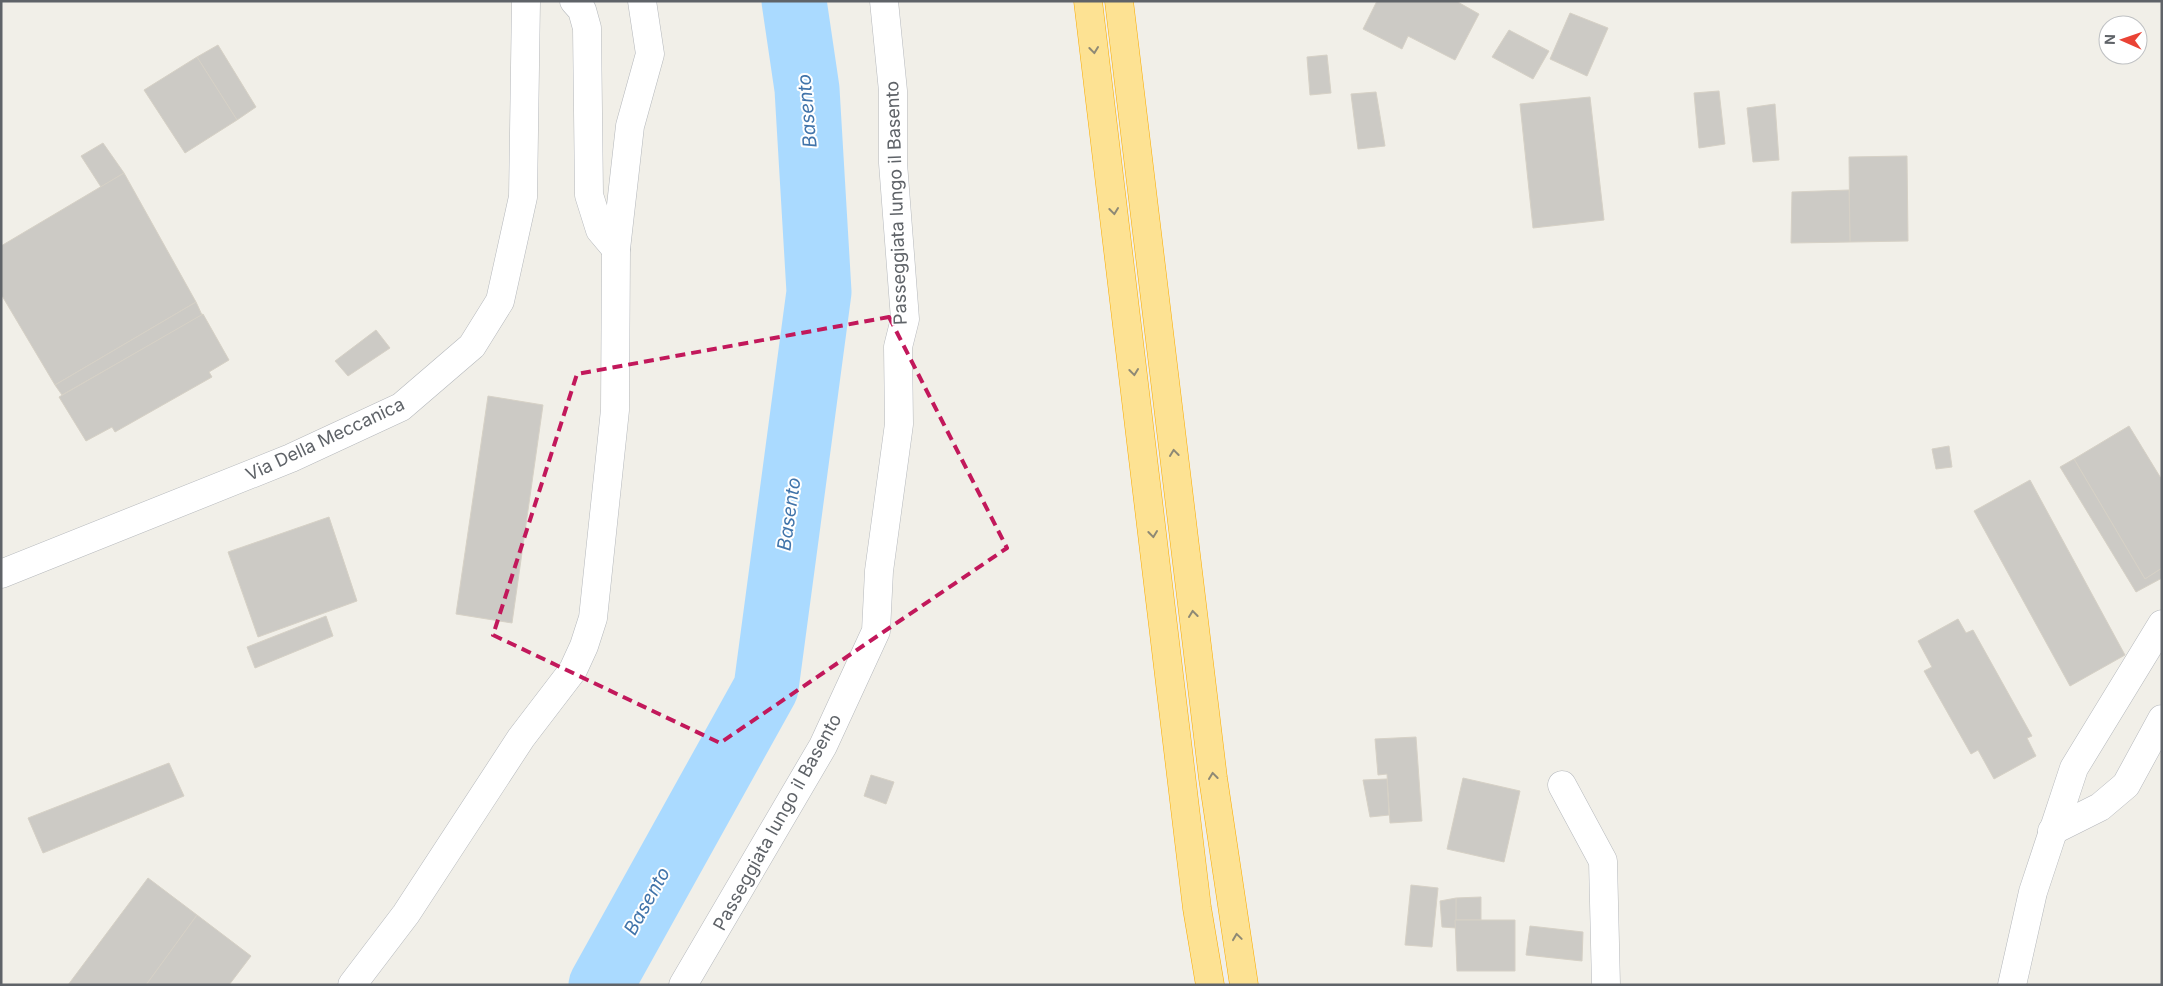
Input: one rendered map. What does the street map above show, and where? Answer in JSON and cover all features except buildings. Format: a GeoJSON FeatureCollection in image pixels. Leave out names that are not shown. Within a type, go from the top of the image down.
{"type":"FeatureCollection","features":[{"type":"Feature","properties":{"kind":"highway"},"geometry":{"type":"LineString","coordinates":[[1088,1],[1197,908],[1210,985]]}},
{"type":"Feature","properties":{"kind":"highway"},"geometry":{"type":"LineString","coordinates":[[1119,1],[1213,778],[1244,985]]}},
{"type":"Feature","properties":{"kind":"street","name":"Via Della Meccanica"},"geometry":{"type":"LineString","coordinates":[[1,574],[291,458],[401,407],[472,346],[500,302],[523,197],[526,1]]}},
{"type":"Feature","properties":{"kind":"street"},"geometry":{"type":"LineString","coordinates":[[574,1],[582,10],[587,28],[589,195],[600,230],[616,249]]}},
{"type":"Feature","properties":{"kind":"street"},"geometry":{"type":"LineString","coordinates":[[352,985],[406,914],[521,738],[573,670],[584,646],[593,618],[616,410],[616,249],[630,126],[650,54],[642,1]]}},
{"type":"Feature","properties":{"kind":"street","name":"Passeggiata lungo il Basento"},"geometry":{"type":"LineString","coordinates":[[684,985],[822,746],[876,631],[879,571],[898,424],[898,347],[904,319],[893,163],[893,91],[884,1]]}},
{"type":"Feature","properties":{"kind":"street"},"geometry":{"type":"LineString","coordinates":[[2012,985],[2033,892],[2074,768],[2162,624]]}},
{"type":"Feature","properties":{"kind":"street"},"geometry":{"type":"LineString","coordinates":[[2052,831],[2100,807],[2126,785],[2162,719]]}},
{"type":"Feature","properties":{"kind":"street"},"geometry":{"type":"LineString","coordinates":[[1562,785],[1603,861],[1606,985]]}},
{"type":"Feature","properties":{"kind":"highlighted area"},"geometry":{"type":"Polygon","coordinates":[[[889,317],[1007,548],[720,743],[493,635],[577,374],[889,317]]]}},
{"type":"Feature","properties":{"kind":"waterway","name":"Basento"},"geometry":{"type":"LineString","coordinates":[[601,985],[766,688],[819,292],[807,89],[794,1]]}}]}
